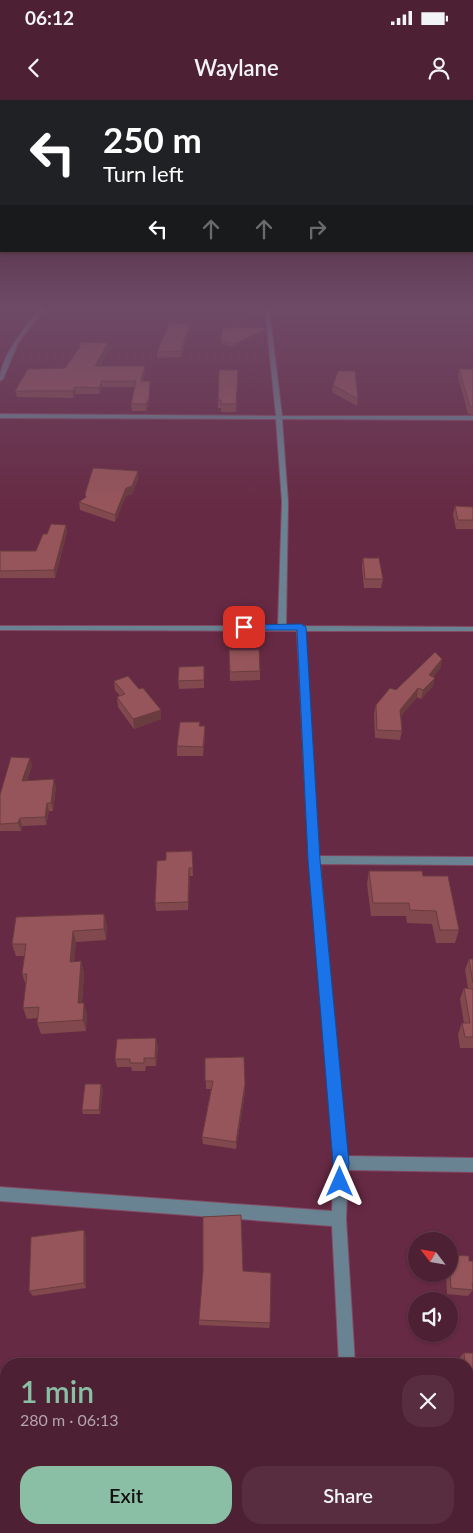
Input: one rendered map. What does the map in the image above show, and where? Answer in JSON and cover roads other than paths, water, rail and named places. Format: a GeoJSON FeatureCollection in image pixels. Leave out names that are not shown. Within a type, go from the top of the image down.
{"type":"FeatureCollection","features":[{"type":"Feature","properties":{"kind":"street"},"geometry":{"type":"LineString","coordinates":[[274,375],[285,502],[282,627]]}},
{"type":"Feature","properties":{"kind":"street"},"geometry":{"type":"LineString","coordinates":[[0,416],[473,418]]}},
{"type":"Feature","properties":{"kind":"street"},"geometry":{"type":"LineString","coordinates":[[301,627],[314,860],[341,1163],[339,1219],[347,1358]]}},
{"type":"Feature","properties":{"kind":"street"},"geometry":{"type":"LineString","coordinates":[[0,628],[301,627],[473,629]]}},
{"type":"Feature","properties":{"kind":"street"},"geometry":{"type":"LineString","coordinates":[[314,860],[473,860]]}},
{"type":"Feature","properties":{"kind":"street"},"geometry":{"type":"LineString","coordinates":[[341,1163],[473,1165]]}},
{"type":"Feature","properties":{"kind":"street"},"geometry":{"type":"LineString","coordinates":[[0,1194],[339,1219]]}}]}
